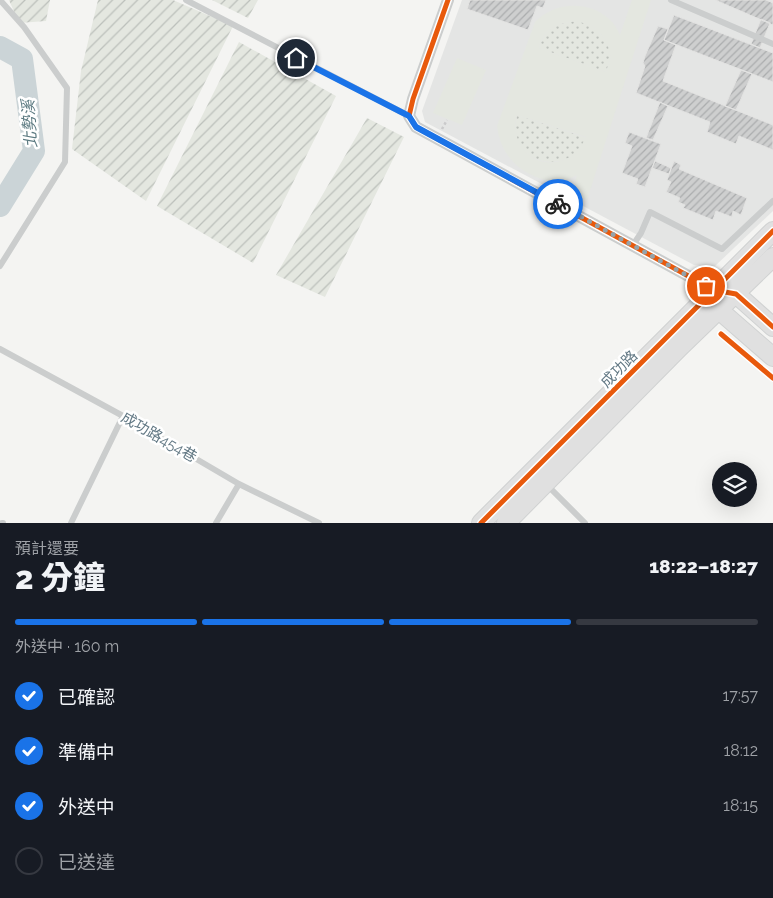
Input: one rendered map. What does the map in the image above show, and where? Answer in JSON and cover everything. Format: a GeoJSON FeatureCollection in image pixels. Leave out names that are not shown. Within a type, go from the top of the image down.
{"type":"FeatureCollection","features":[{"type":"Feature","properties":{"kind":"street"},"geometry":{"type":"LineString","coordinates":[[448,0],[413,99],[409,116],[416,127],[714,290],[736,294],[773,327]]}},
{"type":"Feature","properties":{"kind":"street","name":"成功路"},"geometry":{"type":"LineString","coordinates":[[506,523],[545,484],[558,458],[714,290],[773,231]]}},
{"type":"Feature","properties":{"kind":"street","name":"成功路"},"geometry":{"type":"LineString","coordinates":[[481,523],[558,458],[719,310],[773,257]]}},
{"type":"Feature","properties":{"kind":"street"},"geometry":{"type":"LineString","coordinates":[[714,290],[719,310],[773,357]]}},
{"type":"Feature","properties":{"kind":"lane"},"geometry":{"type":"LineString","coordinates":[[0,0],[24,27],[67,88],[65,162],[0,266]]}},
{"type":"Feature","properties":{"kind":"lane"},"geometry":{"type":"LineString","coordinates":[[186,0],[409,116]]}},
{"type":"Feature","properties":{"kind":"lane"},"geometry":{"type":"LineString","coordinates":[[671,0],[773,44]]}},
{"type":"Feature","properties":{"kind":"lane"},"geometry":{"type":"LineString","coordinates":[[633,246],[650,212],[722,249],[772,204]]}},
{"type":"Feature","properties":{"kind":"lane","name":"成功路454巷"},"geometry":{"type":"LineString","coordinates":[[0,349],[123,416],[239,484],[319,523]]}},
{"type":"Feature","properties":{"kind":"lane"},"geometry":{"type":"LineString","coordinates":[[71,523],[123,416]]}},
{"type":"Feature","properties":{"kind":"lane"},"geometry":{"type":"LineString","coordinates":[[216,523],[239,484]]}},
{"type":"Feature","properties":{"kind":"lane"},"geometry":{"type":"LineString","coordinates":[[545,484],[585,523]]}},
{"type":"Feature","properties":{"kind":"shaded area"},"geometry":{"type":"Polygon","coordinates":[[[9,0],[50,0],[46,21],[19,23],[9,0]]]}},
{"type":"Feature","properties":{"kind":"shaded area"},"geometry":{"type":"Polygon","coordinates":[[[98,0],[173,0],[233,26],[146,201],[72,149],[81,71],[98,0]]]}},
{"type":"Feature","properties":{"kind":"shaded area"},"geometry":{"type":"Polygon","coordinates":[[[212,0],[258,0],[248,18],[212,0]]]}},
{"type":"Feature","properties":{"kind":"shaded area"},"geometry":{"type":"Polygon","coordinates":[[[462,0],[773,0],[773,211],[714,267],[694,265],[425,122],[422,111],[462,0]]]}},
{"type":"Feature","properties":{"kind":"shaded area"},"geometry":{"type":"Polygon","coordinates":[[[632,0],[651,0],[587,200],[572,193],[577,175],[557,182],[539,178],[516,165],[501,144],[497,126],[535,22],[543,15],[561,7],[581,6],[601,13],[611,21],[620,35],[632,0]],[[576,21],[552,28],[544,35],[539,48],[606,72],[611,57],[607,41],[592,25],[576,21]],[[517,115],[517,138],[522,148],[539,160],[549,162],[560,161],[572,156],[586,138],[586,137],[517,115]]]}},
{"type":"Feature","properties":{"kind":"shaded area"},"geometry":{"type":"Polygon","coordinates":[[[576,21],[592,25],[607,41],[611,57],[606,72],[539,48],[545,35],[552,28],[576,21]]]}},
{"type":"Feature","properties":{"kind":"shaded area"},"geometry":{"type":"Polygon","coordinates":[[[239,42],[336,96],[253,263],[157,206],[239,42]]]}},
{"type":"Feature","properties":{"kind":"shaded area"},"geometry":{"type":"Polygon","coordinates":[[[457,58],[486,70],[462,125],[433,113],[457,58]]]}},
{"type":"Feature","properties":{"kind":"shaded area"},"geometry":{"type":"Polygon","coordinates":[[[517,115],[587,138],[577,152],[564,160],[547,162],[538,160],[530,156],[519,143],[516,132],[517,115]]]}},
{"type":"Feature","properties":{"kind":"shaded area"},"geometry":{"type":"Polygon","coordinates":[[[367,118],[404,137],[325,297],[276,275],[367,118]]]}},
{"type":"Feature","properties":{"kind":"building"},"geometry":{"type":"Polygon","coordinates":[[[470,0],[546,0],[543,8],[537,6],[528,30],[467,9],[470,0]]]}},
{"type":"Feature","properties":{"kind":"building"},"geometry":{"type":"Polygon","coordinates":[[[715,0],[766,0],[773,3],[773,25],[715,0]]]}},
{"type":"Feature","properties":{"kind":"building"},"geometry":{"type":"Polygon","coordinates":[[[674,15],[773,53],[773,82],[664,40],[674,15]]]}},
{"type":"Feature","properties":{"kind":"building"},"geometry":{"type":"Polygon","coordinates":[[[761,19],[770,23],[760,48],[751,44],[761,19]]]}},
{"type":"Feature","properties":{"kind":"building"},"geometry":{"type":"Polygon","coordinates":[[[658,26],[668,29],[664,40],[676,45],[663,81],[773,125],[773,150],[739,136],[736,144],[707,132],[710,122],[636,93],[645,66],[643,63],[645,56],[658,26]]]}},
{"type":"Feature","properties":{"kind":"building"},"geometry":{"type":"Polygon","coordinates":[[[741,70],[752,74],[736,110],[725,106],[741,70]]]}},
{"type":"Feature","properties":{"kind":"building"},"geometry":{"type":"Polygon","coordinates":[[[660,102],[668,106],[653,140],[646,138],[660,102]]]}},
{"type":"Feature","properties":{"kind":"building"},"geometry":{"type":"Polygon","coordinates":[[[629,132],[661,144],[645,187],[636,184],[638,179],[622,173],[632,146],[625,143],[629,132]]]}},
{"type":"Feature","properties":{"kind":"building"},"geometry":{"type":"Polygon","coordinates":[[[655,161],[671,168],[669,174],[652,168],[655,161]]]}},
{"type":"Feature","properties":{"kind":"building"},"geometry":{"type":"Polygon","coordinates":[[[674,161],[681,165],[679,169],[747,198],[741,215],[733,211],[732,217],[716,211],[713,220],[683,208],[685,205],[678,202],[680,198],[666,192],[671,182],[667,180],[674,161]]]}},
{"type":"Feature","properties":{"kind":"waterway","name":"北勢溪"},"geometry":{"type":"LineString","coordinates":[[0,47],[22,59],[34,151],[0,206]]}},
{"type":"Feature","properties":{"kind":"cycle path"},"geometry":{"type":"LineString","coordinates":[[448,0],[413,99],[409,116],[416,127],[714,290],[736,294],[773,327]]}},
{"type":"Feature","properties":{"kind":"cycle path"},"geometry":{"type":"LineString","coordinates":[[481,523],[773,231]]}},
{"type":"Feature","properties":{"kind":"cycle path"},"geometry":{"type":"LineString","coordinates":[[721,334],[773,378]]}},
{"type":"Feature","properties":{"kind":"way so far"},"geometry":{"type":"LineString","coordinates":[[558,204],[706,286]]}},
{"type":"Feature","properties":{"kind":"route"},"geometry":{"type":"LineString","coordinates":[[296,58],[409,116],[416,127],[558,204]]}}]}
